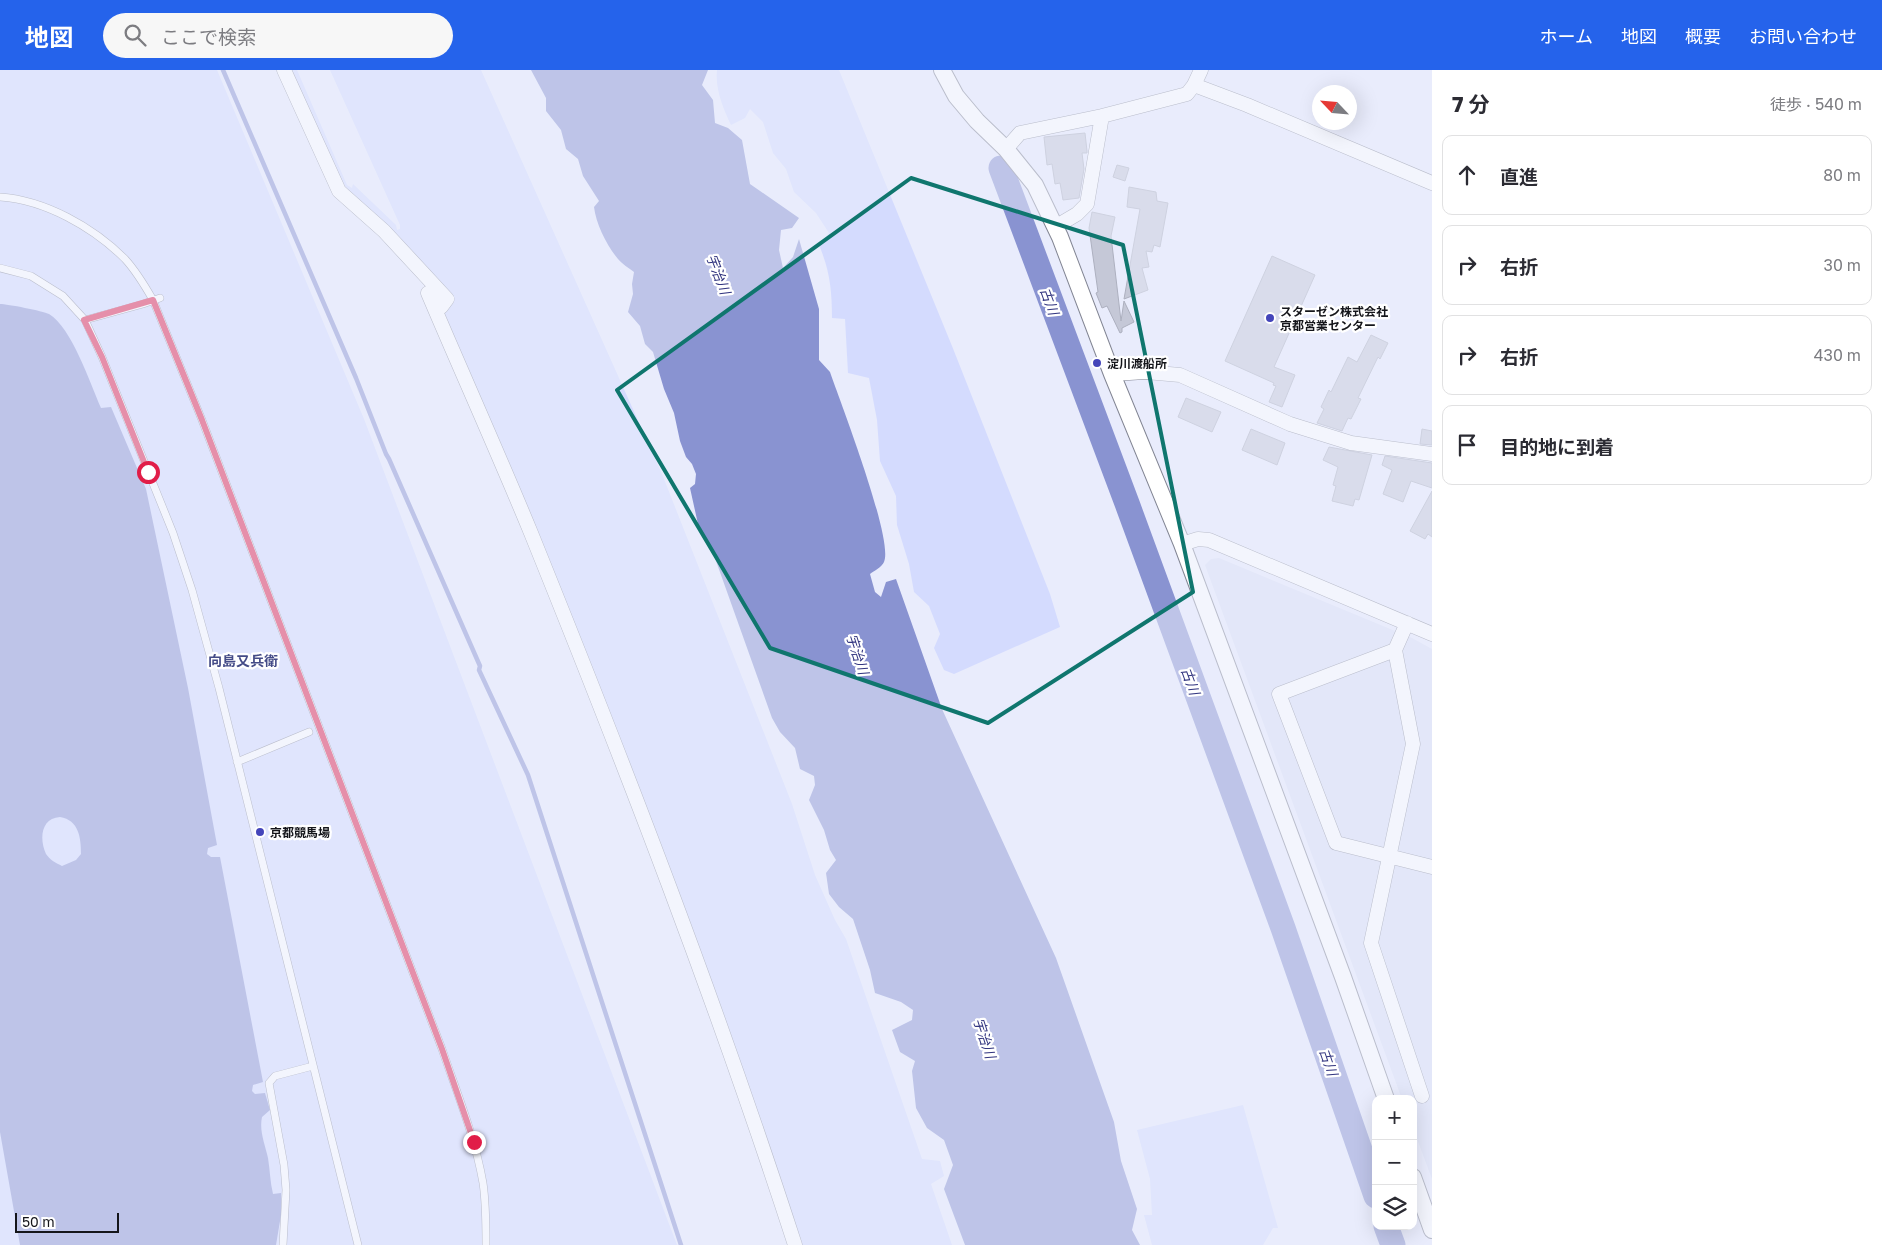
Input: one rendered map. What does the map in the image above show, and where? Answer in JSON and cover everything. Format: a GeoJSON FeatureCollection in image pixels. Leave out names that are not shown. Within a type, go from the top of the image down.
{"type":"FeatureCollection","features":[{"type":"Feature","properties":{"kind":"street"},"geometry":{"type":"LineString","coordinates":[[284,70],[339,191],[384,231],[447,299],[441,306],[428,293],[531,532],[656,851],[753,1115],[795,1245]]}},
{"type":"Feature","properties":{"kind":"street"},"geometry":{"type":"LineString","coordinates":[[942,70],[956,96],[977,121],[1006,149],[1036,185],[1055,227],[1112,374],[1182,544],[1340,968],[1385,1095]]}},
{"type":"Feature","properties":{"kind":"street"},"geometry":{"type":"LineString","coordinates":[[1006,149],[1020,133],[1102,116],[1187,94],[1194,85],[1201,70]]}},
{"type":"Feature","properties":{"kind":"street"},"geometry":{"type":"LineString","coordinates":[[1194,85],[1247,105],[1432,183]]}},
{"type":"Feature","properties":{"kind":"street"},"geometry":{"type":"LineString","coordinates":[[1055,227],[1076,214],[1087,204],[1102,116]]}},
{"type":"Feature","properties":{"kind":"street"},"geometry":{"type":"LineString","coordinates":[[1112,374],[1146,372],[1180,375],[1290,424],[1351,443],[1432,454]]}},
{"type":"Feature","properties":{"kind":"street"},"geometry":{"type":"LineString","coordinates":[[1182,544],[1198,539],[1209,540],[1432,634]]}},
{"type":"Feature","properties":{"kind":"street"},"geometry":{"type":"LineString","coordinates":[[1407,623],[1395,650],[1413,744],[1371,943],[1422,1096]]}},
{"type":"Feature","properties":{"kind":"street"},"geometry":{"type":"LineString","coordinates":[[1395,650],[1279,694],[1336,843],[1432,867]]}},
{"type":"Feature","properties":{"kind":"street"},"geometry":{"type":"LineString","coordinates":[[1416,1185],[1432,1230]]}},
{"type":"Feature","properties":{"kind":"lane"},"geometry":{"type":"LineString","coordinates":[[0,198],[10,198],[40,206],[70,219],[97,236],[126,260],[156,299],[442,1049],[474,1142],[483,1183],[486,1245]]}},
{"type":"Feature","properties":{"kind":"lane"},"geometry":{"type":"LineString","coordinates":[[0,268],[31,276],[63,296],[84,320],[102,357],[173,533],[192,590],[237,762],[358,1245]]}},
{"type":"Feature","properties":{"kind":"lane"},"geometry":{"type":"LineString","coordinates":[[84,320],[156,299]]}},
{"type":"Feature","properties":{"kind":"lane"},"geometry":{"type":"LineString","coordinates":[[237,762],[309,732]]}},
{"type":"Feature","properties":{"kind":"lane"},"geometry":{"type":"LineString","coordinates":[[283,1245],[286,1190],[284,1165],[269,1083],[275,1076],[313,1066]]}},
{"type":"Feature","properties":{"kind":"highlighted area"},"geometry":{"type":"Polygon","coordinates":[[[911,178],[1123,245],[1193,592],[988,723],[770,648],[617,390],[911,178]]]}},
{"type":"Feature","properties":{"kind":"shaded area","name":"京都競馬場"},"geometry":{"type":"Polygon","coordinates":[[[0,70],[217,70],[364,419],[677,1245],[0,1245],[0,70]]]}},
{"type":"Feature","properties":{"kind":"shaded area"},"geometry":{"type":"Polygon","coordinates":[[[284,70],[297,70],[347,185],[352,188],[353,184],[396,225],[397,230],[400,229],[400,225],[330,70],[481,70],[662,474],[792,804],[815,875],[835,920],[846,939],[922,1159],[940,1161],[944,1176],[931,1184],[952,1245],[795,1245],[656,851],[428,293],[447,299],[339,191],[284,70]]]}},
{"type":"Feature","properties":{"kind":"shaded area"},"geometry":{"type":"Polygon","coordinates":[[[717,70],[839,70],[952,346],[1050,594],[1060,627],[954,674],[944,670],[934,648],[940,634],[929,606],[914,592],[909,564],[897,525],[896,496],[880,461],[877,420],[869,378],[848,373],[845,319],[832,318],[830,281],[819,245],[829,233],[816,213],[794,192],[786,169],[773,153],[763,122],[750,109],[745,118],[731,125],[718,91],[717,70]]]}},
{"type":"Feature","properties":{"kind":"shaded area"},"geometry":{"type":"Polygon","coordinates":[[[1219,558],[1412,638],[1432,649],[1432,1179],[1417,1139],[1417,1095],[1401,1095],[1205,565],[1211,559],[1219,558]]]}},
{"type":"Feature","properties":{"kind":"shaded area"},"geometry":{"type":"Polygon","coordinates":[[[1243,1105],[1278,1228],[1273,1228],[1263,1245],[1152,1245],[1144,1215],[1152,1215],[1150,1179],[1137,1130],[1243,1105]]]}},
{"type":"Feature","properties":{"kind":"water","name":"宇治川"},"geometry":{"type":"Polygon","coordinates":[[[531,70],[708,70],[702,85],[713,100],[715,123],[728,128],[742,140],[750,184],[799,218],[792,228],[781,230],[779,250],[783,268],[793,257],[799,239],[819,309],[819,360],[830,372],[874,500],[885,549],[883,564],[870,574],[875,592],[881,597],[886,582],[896,579],[942,709],[1056,958],[1114,1122],[1121,1161],[1137,1209],[1132,1230],[1140,1245],[965,1245],[944,1189],[953,1165],[944,1140],[927,1128],[916,1108],[912,1071],[915,1061],[900,1052],[892,1030],[912,1020],[913,1010],[901,1002],[875,993],[870,970],[853,919],[839,907],[829,894],[826,873],[836,860],[809,800],[815,785],[814,776],[800,769],[795,748],[780,732],[772,718],[711,547],[698,524],[690,488],[695,484],[696,474],[692,464],[686,457],[680,441],[674,413],[664,389],[653,352],[645,344],[640,326],[628,312],[633,294],[634,272],[620,261],[606,241],[595,214],[594,207],[599,201],[583,176],[578,159],[566,149],[561,130],[546,111],[546,98],[531,70]]]}},
{"type":"Feature","properties":{"kind":"water"},"geometry":{"type":"Polygon","coordinates":[[[0,304],[49,314],[65,331],[80,357],[101,408],[111,407],[146,489],[188,688],[217,845],[208,848],[207,854],[211,857],[220,857],[263,1082],[253,1085],[252,1091],[255,1094],[265,1093],[270,1110],[262,1117],[261,1127],[273,1194],[281,1193],[281,1215],[276,1245],[20,1245],[0,1132],[0,304]],[[60,817],[49,821],[45,825],[42,836],[46,854],[51,860],[62,866],[76,860],[81,854],[78,831],[66,819],[60,817]]]}},
{"type":"Feature","properties":{"kind":"building"},"geometry":{"type":"Polygon","coordinates":[[[1085,133],[1087,153],[1082,153],[1084,169],[1079,198],[1063,200],[1060,183],[1055,184],[1052,164],[1047,165],[1044,137],[1085,133]]]}},
{"type":"Feature","properties":{"kind":"building"},"geometry":{"type":"Polygon","coordinates":[[[1117,165],[1129,168],[1125,181],[1113,177],[1117,165]]]}},
{"type":"Feature","properties":{"kind":"building"},"geometry":{"type":"Polygon","coordinates":[[[1129,187],[1156,192],[1157,201],[1168,203],[1160,247],[1154,245],[1152,252],[1146,251],[1149,267],[1142,268],[1148,290],[1124,299],[1140,209],[1127,207],[1129,187]]]}},
{"type":"Feature","properties":{"kind":"building"},"geometry":{"type":"Polygon","coordinates":[[[1092,212],[1115,217],[1111,236],[1121,321],[1124,301],[1134,322],[1122,328],[1120,333],[1107,306],[1102,308],[1096,293],[1098,292],[1089,228],[1092,212]]]}},
{"type":"Feature","properties":{"kind":"building","name":"スターゼン株式会社 京都営業センター"},"geometry":{"type":"Polygon","coordinates":[[[1272,256],[1315,275],[1274,367],[1295,375],[1282,407],[1269,402],[1276,386],[1273,385],[1274,383],[1225,361],[1272,256]]]}},
{"type":"Feature","properties":{"kind":"building"},"geometry":{"type":"Polygon","coordinates":[[[1371,335],[1388,343],[1380,359],[1378,357],[1358,398],[1361,399],[1351,419],[1348,418],[1342,431],[1317,423],[1324,409],[1321,407],[1329,390],[1331,392],[1348,357],[1357,362],[1371,335]]]}},
{"type":"Feature","properties":{"kind":"building"},"geometry":{"type":"Polygon","coordinates":[[[1186,398],[1221,412],[1212,432],[1178,417],[1186,398]]]}},
{"type":"Feature","properties":{"kind":"building"},"geometry":{"type":"Polygon","coordinates":[[[1251,429],[1285,443],[1277,465],[1242,450],[1251,429]]]}},
{"type":"Feature","properties":{"kind":"building"},"geometry":{"type":"Polygon","coordinates":[[[1422,429],[1432,431],[1432,445],[1420,444],[1422,429]]]}},
{"type":"Feature","properties":{"kind":"building"},"geometry":{"type":"Polygon","coordinates":[[[1329,447],[1372,455],[1359,500],[1355,499],[1353,506],[1332,501],[1336,486],[1333,485],[1338,467],[1323,460],[1329,447]]]}},
{"type":"Feature","properties":{"kind":"building"},"geometry":{"type":"Polygon","coordinates":[[[1385,456],[1432,463],[1432,488],[1411,481],[1403,502],[1383,494],[1392,470],[1382,465],[1385,456]]]}},
{"type":"Feature","properties":{"kind":"building"},"geometry":{"type":"Polygon","coordinates":[[[1432,491],[1432,537],[1428,534],[1425,539],[1410,531],[1432,491]]]}},
{"type":"Feature","properties":{"kind":"waterway"},"geometry":{"type":"LineString","coordinates":[[223,70],[356,378],[386,454],[480,666],[479,670],[528,775],[681,1245]]}},
{"type":"Feature","properties":{"kind":"waterway","name":"古川"},"geometry":{"type":"LineString","coordinates":[[1001,168],[1283,928],[1372,1185]]}},
{"type":"Feature","properties":{"kind":"waterway","name":"古川"},"geometry":{"type":"LineString","coordinates":[[1387,1230],[1393,1245]]}},
{"type":"Feature","properties":{"kind":"place","name":"スターゼン株式会社 京都営業センター"},"geometry":{"type":"Point","coordinates":[1270,318]}},
{"type":"Feature","properties":{"kind":"place","name":"淀川渡船所"},"geometry":{"type":"Point","coordinates":[1097,363]}},
{"type":"Feature","properties":{"kind":"place","name":"京都競馬場"},"geometry":{"type":"Point","coordinates":[260,832]}},
{"type":"Feature","properties":{"kind":"district","name":"向島又兵衛"},"geometry":{"type":"Point","coordinates":[243,660]}},
{"type":"Feature","properties":{"kind":"route"},"geometry":{"type":"LineString","coordinates":[[148,472],[102,357],[84,320],[153,300],[202,420],[442,1049],[474,1142]]}}]}
